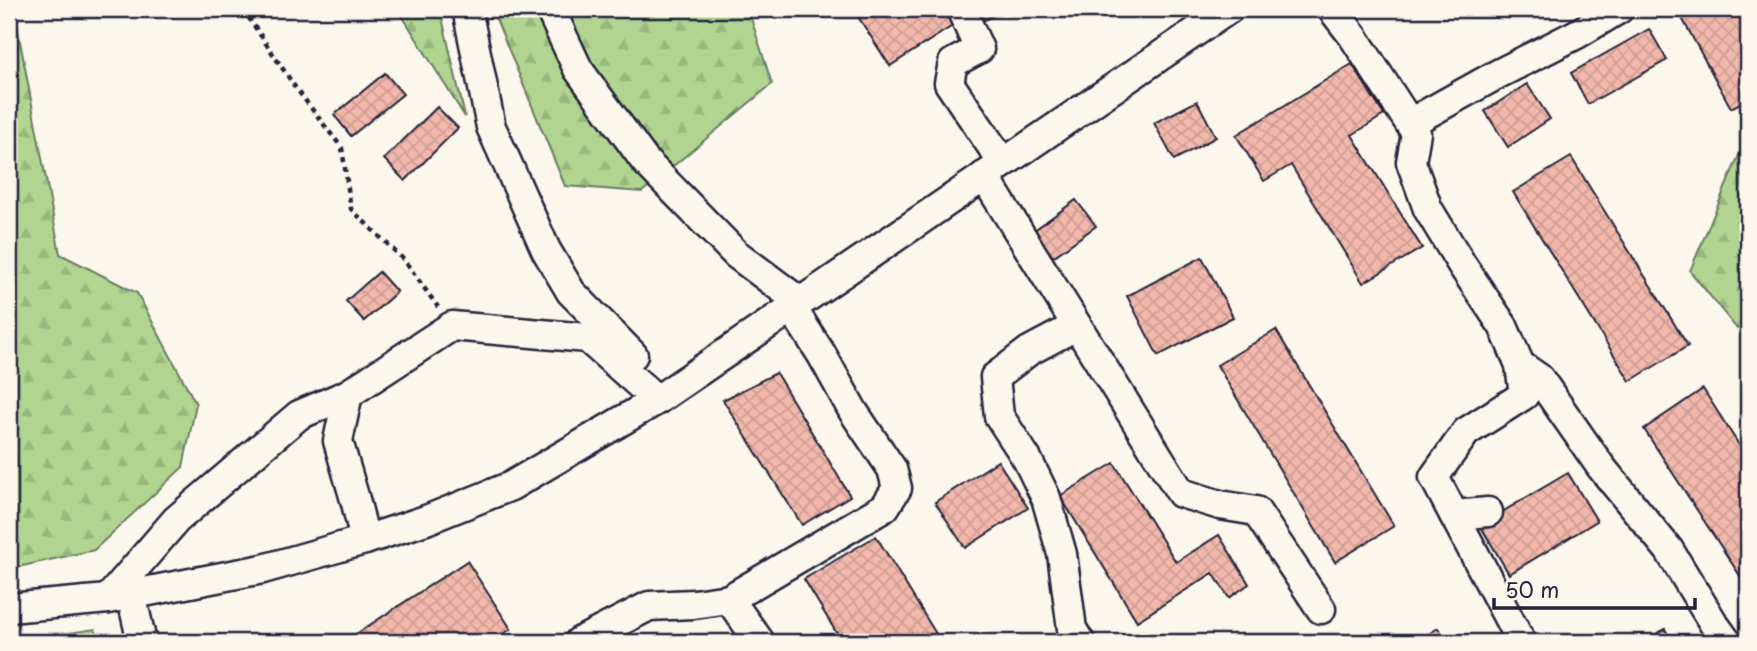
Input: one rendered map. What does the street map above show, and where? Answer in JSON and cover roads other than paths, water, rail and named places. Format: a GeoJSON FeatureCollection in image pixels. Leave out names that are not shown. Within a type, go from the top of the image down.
{"type":"FeatureCollection","features":[{"type":"Feature","properties":{"kind":"street"},"geometry":{"type":"LineString","coordinates":[[467,9],[491,127],[546,250],[571,292],[662,396]]}},
{"type":"Feature","properties":{"kind":"street"},"geometry":{"type":"LineString","coordinates":[[550,9],[578,69],[645,161],[736,254],[796,305],[853,411],[892,469],[897,488],[885,507],[729,599],[649,606],[579,642]]}},
{"type":"Feature","properties":{"kind":"street"},"geometry":{"type":"LineString","coordinates":[[961,9],[979,49],[953,63],[949,83],[993,169],[1018,230],[1181,493],[1220,505],[1256,511],[1321,609]]}},
{"type":"Feature","properties":{"kind":"street"},"geometry":{"type":"LineString","coordinates":[[1332,9],[1353,36],[1416,133],[1411,162],[1428,209],[1503,326],[1520,365],[1524,395],[1466,432],[1434,477],[1521,642]]}},
{"type":"Feature","properties":{"kind":"street"},"geometry":{"type":"LineString","coordinates":[[1410,123],[1619,9]]}},
{"type":"Feature","properties":{"kind":"street"},"geometry":{"type":"LineString","coordinates":[[9,608],[119,597],[263,569],[426,520],[511,486],[662,396],[993,169],[1209,14]]}},
{"type":"Feature","properties":{"kind":"street"},"geometry":{"type":"LineString","coordinates":[[119,597],[176,520],[299,415],[348,394],[452,326],[587,338],[662,396]]}},
{"type":"Feature","properties":{"kind":"street"},"geometry":{"type":"LineString","coordinates":[[1076,326],[1030,351],[995,377],[999,416],[1027,459],[1046,498],[1062,554],[1072,629],[1080,642]]}},
{"type":"Feature","properties":{"kind":"street"},"geometry":{"type":"LineString","coordinates":[[1520,365],[1539,378],[1601,467],[1669,550],[1727,642]]}},
{"type":"Feature","properties":{"kind":"street"},"geometry":{"type":"LineString","coordinates":[[348,394],[338,441],[365,540]]}},
{"type":"Feature","properties":{"kind":"street"},"geometry":{"type":"LineString","coordinates":[[1454,514],[1488,512]]}},
{"type":"Feature","properties":{"kind":"street"},"geometry":{"type":"LineString","coordinates":[[119,597],[142,642]]}},
{"type":"Feature","properties":{"kind":"street"},"geometry":{"type":"LineString","coordinates":[[729,599],[760,642]]}}]}
